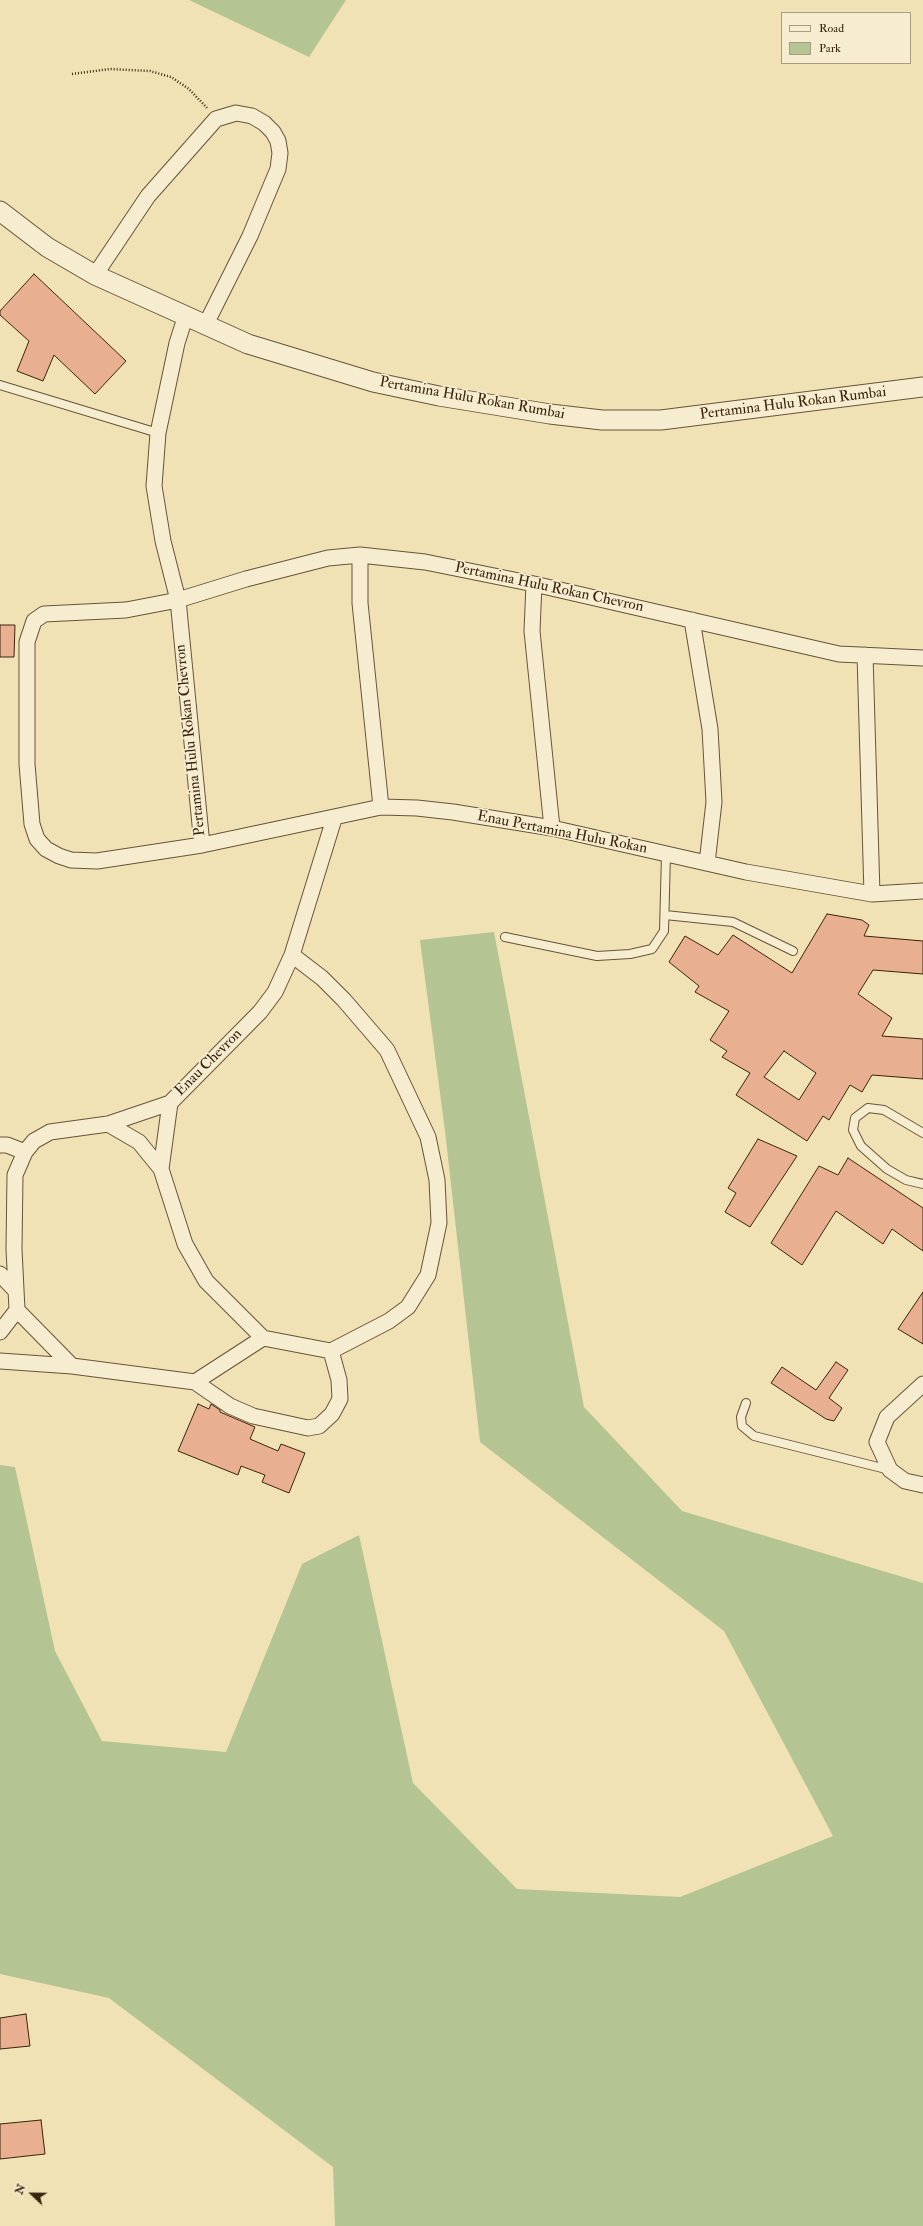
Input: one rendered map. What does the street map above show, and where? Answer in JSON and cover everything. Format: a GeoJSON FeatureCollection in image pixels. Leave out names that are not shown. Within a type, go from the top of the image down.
{"type":"FeatureCollection","features":[{"type":"Feature","properties":{"kind":"street"},"geometry":{"type":"LineString","coordinates":[[95,276],[148,196],[216,119],[236,113],[252,116],[264,123],[273,132],[278,141],[280,153],[278,169],[250,236],[205,326]]}},
{"type":"Feature","properties":{"kind":"street"},"geometry":{"type":"LineString","coordinates":[[0,211],[47,247]]}},
{"type":"Feature","properties":{"kind":"street"},"geometry":{"type":"LineString","coordinates":[[0,227],[47,247]]}},
{"type":"Feature","properties":{"kind":"street","name":"Pertamina Hulu Rokan Rumbai"},"geometry":{"type":"LineString","coordinates":[[47,247],[95,276],[185,318],[248,344],[373,382],[447,397],[550,414],[602,420],[687,418],[923,387]]}},
{"type":"Feature","properties":{"kind":"street","name":"Pertamina Hulu Rokan Chevron"},"geometry":{"type":"LineString","coordinates":[[185,318],[177,343],[158,433],[154,486],[163,541],[178,600],[202,845],[97,862],[71,860],[46,849],[37,839],[32,824],[27,764],[28,642],[34,621],[44,614],[126,610],[178,600],[246,579],[328,558],[360,555],[425,562],[534,584],[839,654],[923,658]]}},
{"type":"Feature","properties":{"kind":"street"},"geometry":{"type":"LineString","coordinates":[[360,555],[360,603],[381,807]]}},
{"type":"Feature","properties":{"kind":"street"},"geometry":{"type":"LineString","coordinates":[[534,584],[533,646],[552,828]]}},
{"type":"Feature","properties":{"kind":"street"},"geometry":{"type":"LineString","coordinates":[[692,620],[710,729],[714,802],[707,863]]}},
{"type":"Feature","properties":{"kind":"street"},"geometry":{"type":"LineString","coordinates":[[864,655],[872,894]]}},
{"type":"Feature","properties":{"kind":"street","name":"Enau Pertamina Hulu Rokan"},"geometry":{"type":"LineString","coordinates":[[202,845],[334,819],[381,807],[452,812],[552,828],[746,872],[872,894],[923,891]]}},
{"type":"Feature","properties":{"kind":"street","name":"Enau Chevron"},"geometry":{"type":"LineString","coordinates":[[17,1310],[14,1249],[16,1175],[25,1152],[34,1142],[50,1132],[108,1124],[170,1102],[260,1012],[275,992],[292,955],[334,819]]}},
{"type":"Feature","properties":{"kind":"street"},"geometry":{"type":"LineString","coordinates":[[108,1124],[139,1142],[161,1169],[185,1244],[206,1281],[263,1338],[331,1351],[389,1321],[408,1307],[428,1275],[439,1223],[437,1180],[428,1137],[387,1050],[327,983],[292,955]]}},
{"type":"Feature","properties":{"kind":"street"},"geometry":{"type":"LineString","coordinates":[[161,1169],[170,1102]]}},
{"type":"Feature","properties":{"kind":"street"},"geometry":{"type":"LineString","coordinates":[[0,1145],[25,1152]]}},
{"type":"Feature","properties":{"kind":"street"},"geometry":{"type":"LineString","coordinates":[[0,1274],[16,1291]]}},
{"type":"Feature","properties":{"kind":"street"},"geometry":{"type":"LineString","coordinates":[[0,1332],[17,1310],[72,1366]]}},
{"type":"Feature","properties":{"kind":"street"},"geometry":{"type":"LineString","coordinates":[[195,1382],[263,1338]]}},
{"type":"Feature","properties":{"kind":"street"},"geometry":{"type":"LineString","coordinates":[[0,1361],[72,1366],[195,1382],[230,1406],[253,1416],[308,1428],[319,1426],[332,1414],[340,1399],[339,1380],[331,1351]]}},
{"type":"Feature","properties":{"kind":"street"},"geometry":{"type":"LineString","coordinates":[[923,1384],[887,1417],[877,1442],[890,1470],[905,1481],[923,1485]]}},
{"type":"Feature","properties":{"kind":"lane"},"geometry":{"type":"LineString","coordinates":[[0,385],[158,433]]}},
{"type":"Feature","properties":{"kind":"lane"},"geometry":{"type":"LineString","coordinates":[[505,937],[597,956],[630,954],[652,949],[664,932],[666,854]]}},
{"type":"Feature","properties":{"kind":"lane"},"geometry":{"type":"LineString","coordinates":[[665,915],[733,922],[793,951]]}},
{"type":"Feature","properties":{"kind":"lane"},"geometry":{"type":"LineString","coordinates":[[923,1133],[884,1110],[868,1108],[855,1118],[853,1130],[861,1146],[887,1169],[906,1180],[923,1184]]}},
{"type":"Feature","properties":{"kind":"lane"},"geometry":{"type":"LineString","coordinates":[[746,1404],[741,1417],[742,1426],[754,1436],[890,1470]]}},
{"type":"Feature","properties":{"kind":"path"},"geometry":{"type":"LineString","coordinates":[[72,74],[123,70],[150,71],[171,77],[189,89],[216,119]]}},
{"type":"Feature","properties":{"kind":"green space"},"geometry":{"type":"Polygon","coordinates":[[[189,0],[346,0],[309,57],[189,0]]]}},
{"type":"Feature","properties":{"kind":"green space"},"geometry":{"type":"Polygon","coordinates":[[[494,932],[584,1407],[682,1511],[923,1583],[923,2226],[335,2226],[333,2167],[109,1998],[0,1974],[0,1465],[15,1467],[55,1651],[102,1741],[226,1752],[302,1564],[359,1535],[413,1783],[517,1889],[680,1897],[833,1836],[724,1631],[480,1442],[445,1131],[420,940],[494,932]]]}},
{"type":"Feature","properties":{"kind":"building"},"geometry":{"type":"Polygon","coordinates":[[[34,274],[126,361],[95,394],[54,355],[43,381],[17,371],[29,341],[0,315],[0,311],[34,274]]]}},
{"type":"Feature","properties":{"kind":"building"},"geometry":{"type":"Polygon","coordinates":[[[0,625],[15,625],[14,657],[0,657],[0,625]]]}},
{"type":"Feature","properties":{"kind":"building"},"geometry":{"type":"Polygon","coordinates":[[[827,914],[862,920],[869,925],[864,936],[923,941],[923,974],[873,970],[858,994],[892,1018],[882,1036],[923,1039],[923,1079],[872,1075],[862,1092],[850,1085],[829,1120],[823,1116],[807,1141],[736,1095],[750,1073],[722,1057],[727,1051],[710,1040],[729,1011],[695,992],[699,986],[669,962],[685,936],[718,955],[733,935],[792,973],[827,914]],[[784,1051],[764,1077],[799,1100],[816,1073],[784,1051]]]}},
{"type":"Feature","properties":{"kind":"building"},"geometry":{"type":"Polygon","coordinates":[[[758,1139],[797,1156],[750,1227],[725,1212],[736,1193],[728,1188],[758,1139]]]}},
{"type":"Feature","properties":{"kind":"building"},"geometry":{"type":"Polygon","coordinates":[[[848,1158],[923,1208],[923,1251],[892,1229],[883,1244],[836,1211],[802,1265],[771,1243],[819,1166],[838,1175],[848,1158]]]}},
{"type":"Feature","properties":{"kind":"building"},"geometry":{"type":"Polygon","coordinates":[[[923,1292],[923,1344],[898,1329],[923,1292]]]}},
{"type":"Feature","properties":{"kind":"building"},"geometry":{"type":"Polygon","coordinates":[[[836,1362],[848,1370],[829,1398],[842,1408],[834,1421],[826,1419],[771,1383],[782,1367],[816,1390],[836,1362]]]}},
{"type":"Feature","properties":{"kind":"building"},"geometry":{"type":"Polygon","coordinates":[[[198,1404],[209,1409],[211,1404],[220,1410],[220,1412],[255,1427],[250,1439],[278,1451],[281,1444],[305,1453],[289,1493],[262,1482],[265,1475],[241,1466],[238,1475],[178,1451],[198,1404]]]}},
{"type":"Feature","properties":{"kind":"building"},"geometry":{"type":"Polygon","coordinates":[[[26,2014],[30,2046],[0,2049],[0,2018],[26,2014]]]}},
{"type":"Feature","properties":{"kind":"building"},"geometry":{"type":"Polygon","coordinates":[[[41,2120],[45,2154],[0,2159],[0,2124],[41,2120]]]}}]}
